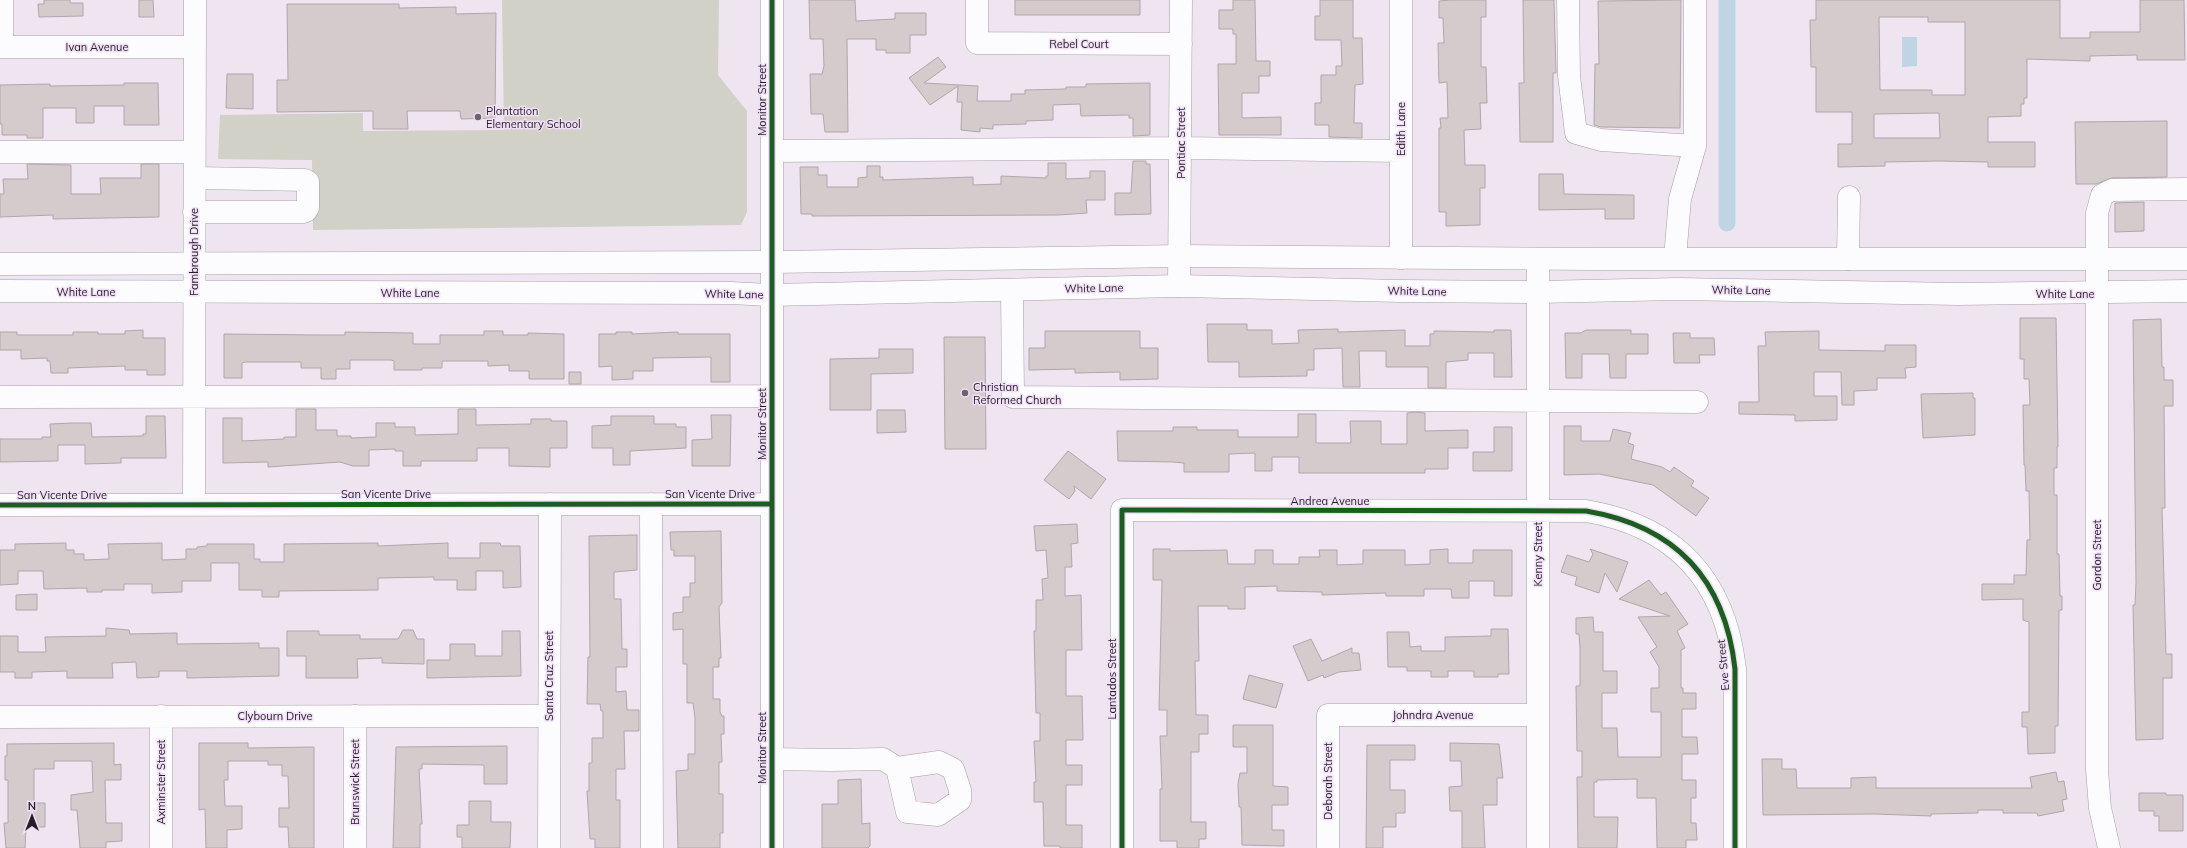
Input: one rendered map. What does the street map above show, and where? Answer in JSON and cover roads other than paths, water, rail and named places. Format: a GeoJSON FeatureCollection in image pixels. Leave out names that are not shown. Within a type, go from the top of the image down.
{"type":"FeatureCollection","features":[{"type":"Feature","properties":{"kind":"street"},"geometry":{"type":"LineString","coordinates":[[1,47],[2,0]]}},
{"type":"Feature","properties":{"kind":"street","name":"Fambrough Drive"},"geometry":{"type":"LineString","coordinates":[[194,505],[195,0]]}},
{"type":"Feature","properties":{"kind":"street","name":"Monitor Street"},"geometry":{"type":"LineString","coordinates":[[772,0],[772,848]]}},
{"type":"Feature","properties":{"kind":"street","name":"Rebel Court"},"geometry":{"type":"LineString","coordinates":[[977,0],[977,43],[1181,44]]}},
{"type":"Feature","properties":{"kind":"street","name":"Pontiac Street"},"geometry":{"type":"LineString","coordinates":[[1179,286],[1181,0]]}},
{"type":"Feature","properties":{"kind":"street","name":"Edith Lane"},"geometry":{"type":"LineString","coordinates":[[1401,258],[1402,0]]}},
{"type":"Feature","properties":{"kind":"street"},"geometry":{"type":"LineString","coordinates":[[1568,0],[1570,76],[1576,133],[1601,140],[1696,146]]}},
{"type":"Feature","properties":{"kind":"street"},"geometry":{"type":"LineString","coordinates":[[1676,258],[1680,199],[1696,146],[1695,0]]}},
{"type":"Feature","properties":{"kind":"street","name":"Ivan Avenue"},"geometry":{"type":"LineString","coordinates":[[1,47],[194,47]]}},
{"type":"Feature","properties":{"kind":"street"},"geometry":{"type":"LineString","coordinates":[[772,151],[1181,148],[1401,151]]}},
{"type":"Feature","properties":{"kind":"street"},"geometry":{"type":"LineString","coordinates":[[0,152],[194,152]]}},
{"type":"Feature","properties":{"kind":"street"},"geometry":{"type":"LineString","coordinates":[[194,178],[305,180],[308,182],[308,208],[303,212],[194,212]]}},
{"type":"Feature","properties":{"kind":"street","name":"Gordon Street"},"geometry":{"type":"LineString","coordinates":[[2109,848],[2100,808],[2097,770],[2097,213],[2102,195],[2112,190],[2187,189]]}},
{"type":"Feature","properties":{"kind":"street"},"geometry":{"type":"LineString","coordinates":[[1848,259],[1849,197]]}},
{"type":"Feature","properties":{"kind":"street"},"geometry":{"type":"LineString","coordinates":[[0,264],[772,262],[1180,256],[1538,259],[2187,259]]}},
{"type":"Feature","properties":{"kind":"street","name":"Kenny Street"},"geometry":{"type":"LineString","coordinates":[[1538,259],[1538,848]]}},
{"type":"Feature","properties":{"kind":"street","name":"White Lane"},"geometry":{"type":"LineString","coordinates":[[0,291],[731,293],[771,295],[1179,286],[1401,291],[1538,292],[1676,288],[1958,294],[2097,294],[2187,292]]}},
{"type":"Feature","properties":{"kind":"street"},"geometry":{"type":"LineString","coordinates":[[1012,290],[1013,397],[1697,402]]}},
{"type":"Feature","properties":{"kind":"street"},"geometry":{"type":"LineString","coordinates":[[0,397],[194,398],[772,396]]}},
{"type":"Feature","properties":{"kind":"street","name":"Santa Cruz Street"},"geometry":{"type":"LineString","coordinates":[[549,848],[550,504]]}},
{"type":"Feature","properties":{"kind":"street"},"geometry":{"type":"LineString","coordinates":[[651,504],[652,848]]}},
{"type":"Feature","properties":{"kind":"street","name":"San Vicente Drive"},"geometry":{"type":"LineString","coordinates":[[0,505],[772,504]]}},
{"type":"Feature","properties":{"kind":"street","name":"Andrea Avenue"},"geometry":{"type":"LineString","coordinates":[[1122,510],[1538,510]]}},
{"type":"Feature","properties":{"kind":"street","name":"Lantados Street"},"geometry":{"type":"LineString","coordinates":[[1122,510],[1122,848]]}},
{"type":"Feature","properties":{"kind":"street","name":"Eve Street"},"geometry":{"type":"LineString","coordinates":[[1538,510],[1586,511],[1611,516],[1633,523],[1656,534],[1687,559],[1704,578],[1718,601],[1726,619],[1732,644],[1735,669],[1735,848]]}},
{"type":"Feature","properties":{"kind":"street","name":"Johndra Avenue"},"geometry":{"type":"LineString","coordinates":[[1328,715],[1538,715]]}},
{"type":"Feature","properties":{"kind":"street","name":"Deborah Street"},"geometry":{"type":"LineString","coordinates":[[1328,715],[1328,848]]}},
{"type":"Feature","properties":{"kind":"street","name":"Axminster Street"},"geometry":{"type":"LineString","coordinates":[[161,716],[161,848]]}},
{"type":"Feature","properties":{"kind":"street","name":"Brunswick Street"},"geometry":{"type":"LineString","coordinates":[[355,716],[355,848]]}},
{"type":"Feature","properties":{"kind":"street","name":"Clybourn Drive"},"geometry":{"type":"LineString","coordinates":[[0,717],[549,716]]}},
{"type":"Feature","properties":{"kind":"street"},"geometry":{"type":"LineString","coordinates":[[772,759],[883,759],[897,768]]}},
{"type":"Feature","properties":{"kind":"water"},"geometry":{"type":"Polygon","coordinates":[[[1902,37],[1917,37],[1917,66],[1902,67],[1902,37]]]}},
{"type":"Feature","properties":{"kind":"waterway"},"geometry":{"type":"LineString","coordinates":[[1727,0],[1727,223]]}},
{"type":"Feature","properties":{"kind":"place","name":"Plantation Elementary School"},"geometry":{"type":"Point","coordinates":[478,117]}},
{"type":"Feature","properties":{"kind":"place","name":"Christian Reformed Church"},"geometry":{"type":"Point","coordinates":[965,393]}}]}
